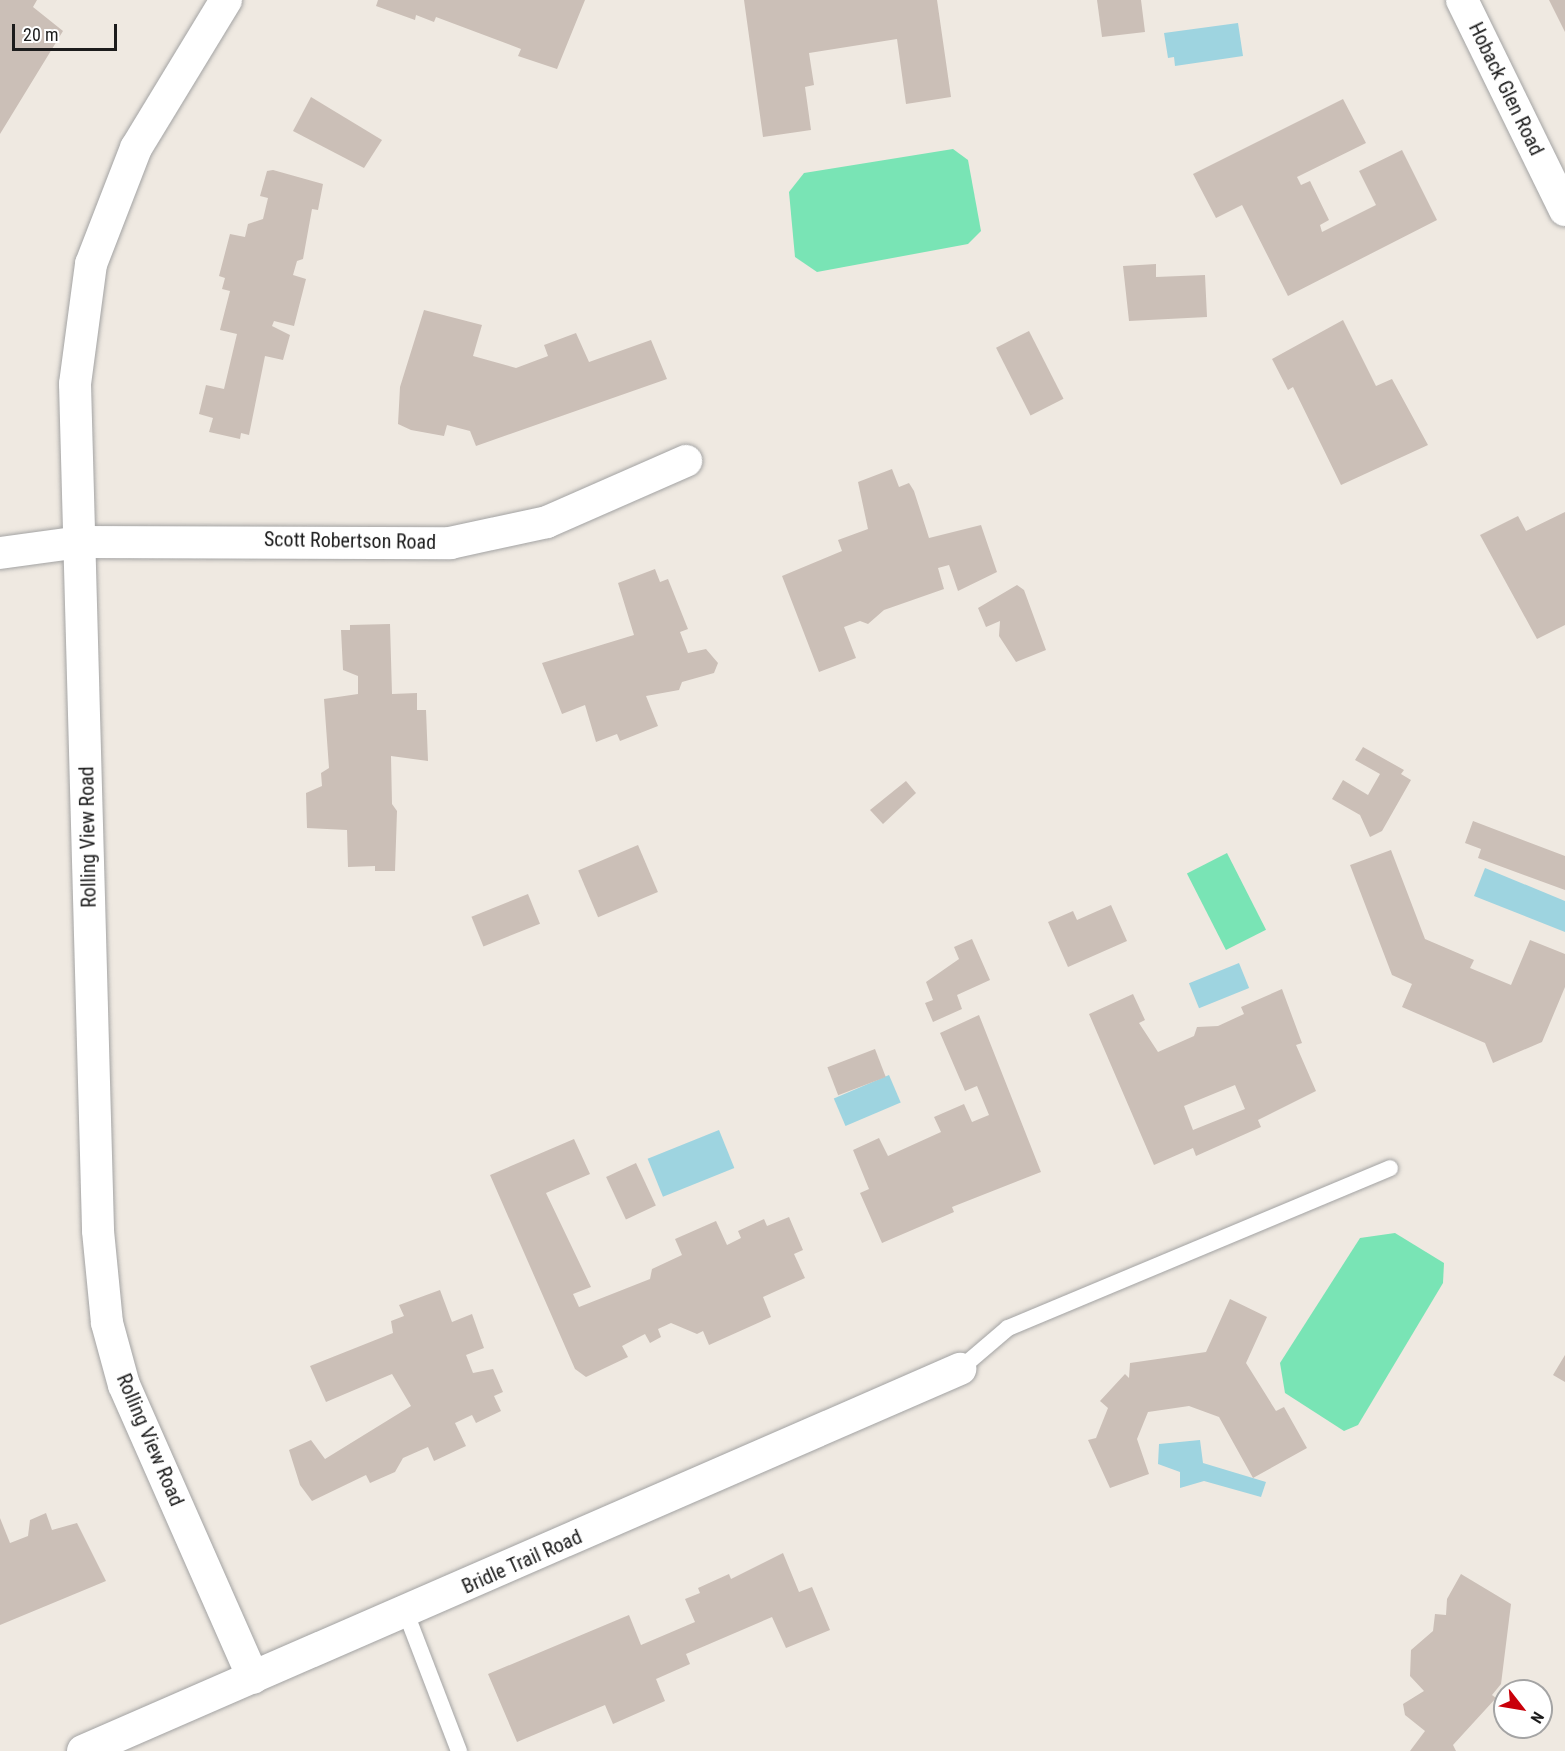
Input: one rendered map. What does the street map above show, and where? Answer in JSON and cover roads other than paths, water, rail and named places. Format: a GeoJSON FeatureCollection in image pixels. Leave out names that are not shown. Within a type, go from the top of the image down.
{"type":"FeatureCollection","features":[{"type":"Feature","properties":{"kind":"street","name":"Rolling View Road"},"geometry":{"type":"LineString","coordinates":[[226,0],[136,148],[91,264],[75,384],[98,1231],[107,1323],[124,1386],[253,1678]]}},
{"type":"Feature","properties":{"kind":"street","name":"Hoback Glen Road"},"geometry":{"type":"LineString","coordinates":[[1462,0],[1565,210]]}},
{"type":"Feature","properties":{"kind":"street","name":"Scott Robertson Road"},"geometry":{"type":"LineString","coordinates":[[0,554],[80,542],[450,543],[547,522],[686,461]]}},
{"type":"Feature","properties":{"kind":"street","name":"Bridle Trail Road"},"geometry":{"type":"LineString","coordinates":[[83,1751],[406,1613],[960,1369]]}},
{"type":"Feature","properties":{"kind":"lane"},"geometry":{"type":"LineString","coordinates":[[960,1369],[1008,1328],[1390,1168]]}},
{"type":"Feature","properties":{"kind":"lane"},"geometry":{"type":"LineString","coordinates":[[406,1613],[459,1751]]}},
{"type":"Feature","properties":{"kind":"water"},"geometry":{"type":"Polygon","coordinates":[[[1238,23],[1243,56],[1175,66],[1174,57],[1168,58],[1164,33],[1238,23]]]}},
{"type":"Feature","properties":{"kind":"water"},"geometry":{"type":"Polygon","coordinates":[[[1485,868],[1565,901],[1565,932],[1474,896],[1485,868]]]}},
{"type":"Feature","properties":{"kind":"water"},"geometry":{"type":"Polygon","coordinates":[[[1239,963],[1249,988],[1199,1008],[1189,983],[1239,963]]]}},
{"type":"Feature","properties":{"kind":"water"},"geometry":{"type":"Polygon","coordinates":[[[889,1075],[901,1103],[845,1126],[834,1098],[889,1075]]]}},
{"type":"Feature","properties":{"kind":"water"},"geometry":{"type":"Polygon","coordinates":[[[719,1130],[734,1168],[663,1197],[648,1159],[719,1130]]]}},
{"type":"Feature","properties":{"kind":"water"},"geometry":{"type":"Polygon","coordinates":[[[1200,1440],[1203,1463],[1266,1482],[1261,1497],[1204,1481],[1180,1488],[1180,1472],[1158,1464],[1159,1444],[1200,1440]]]}}]}
